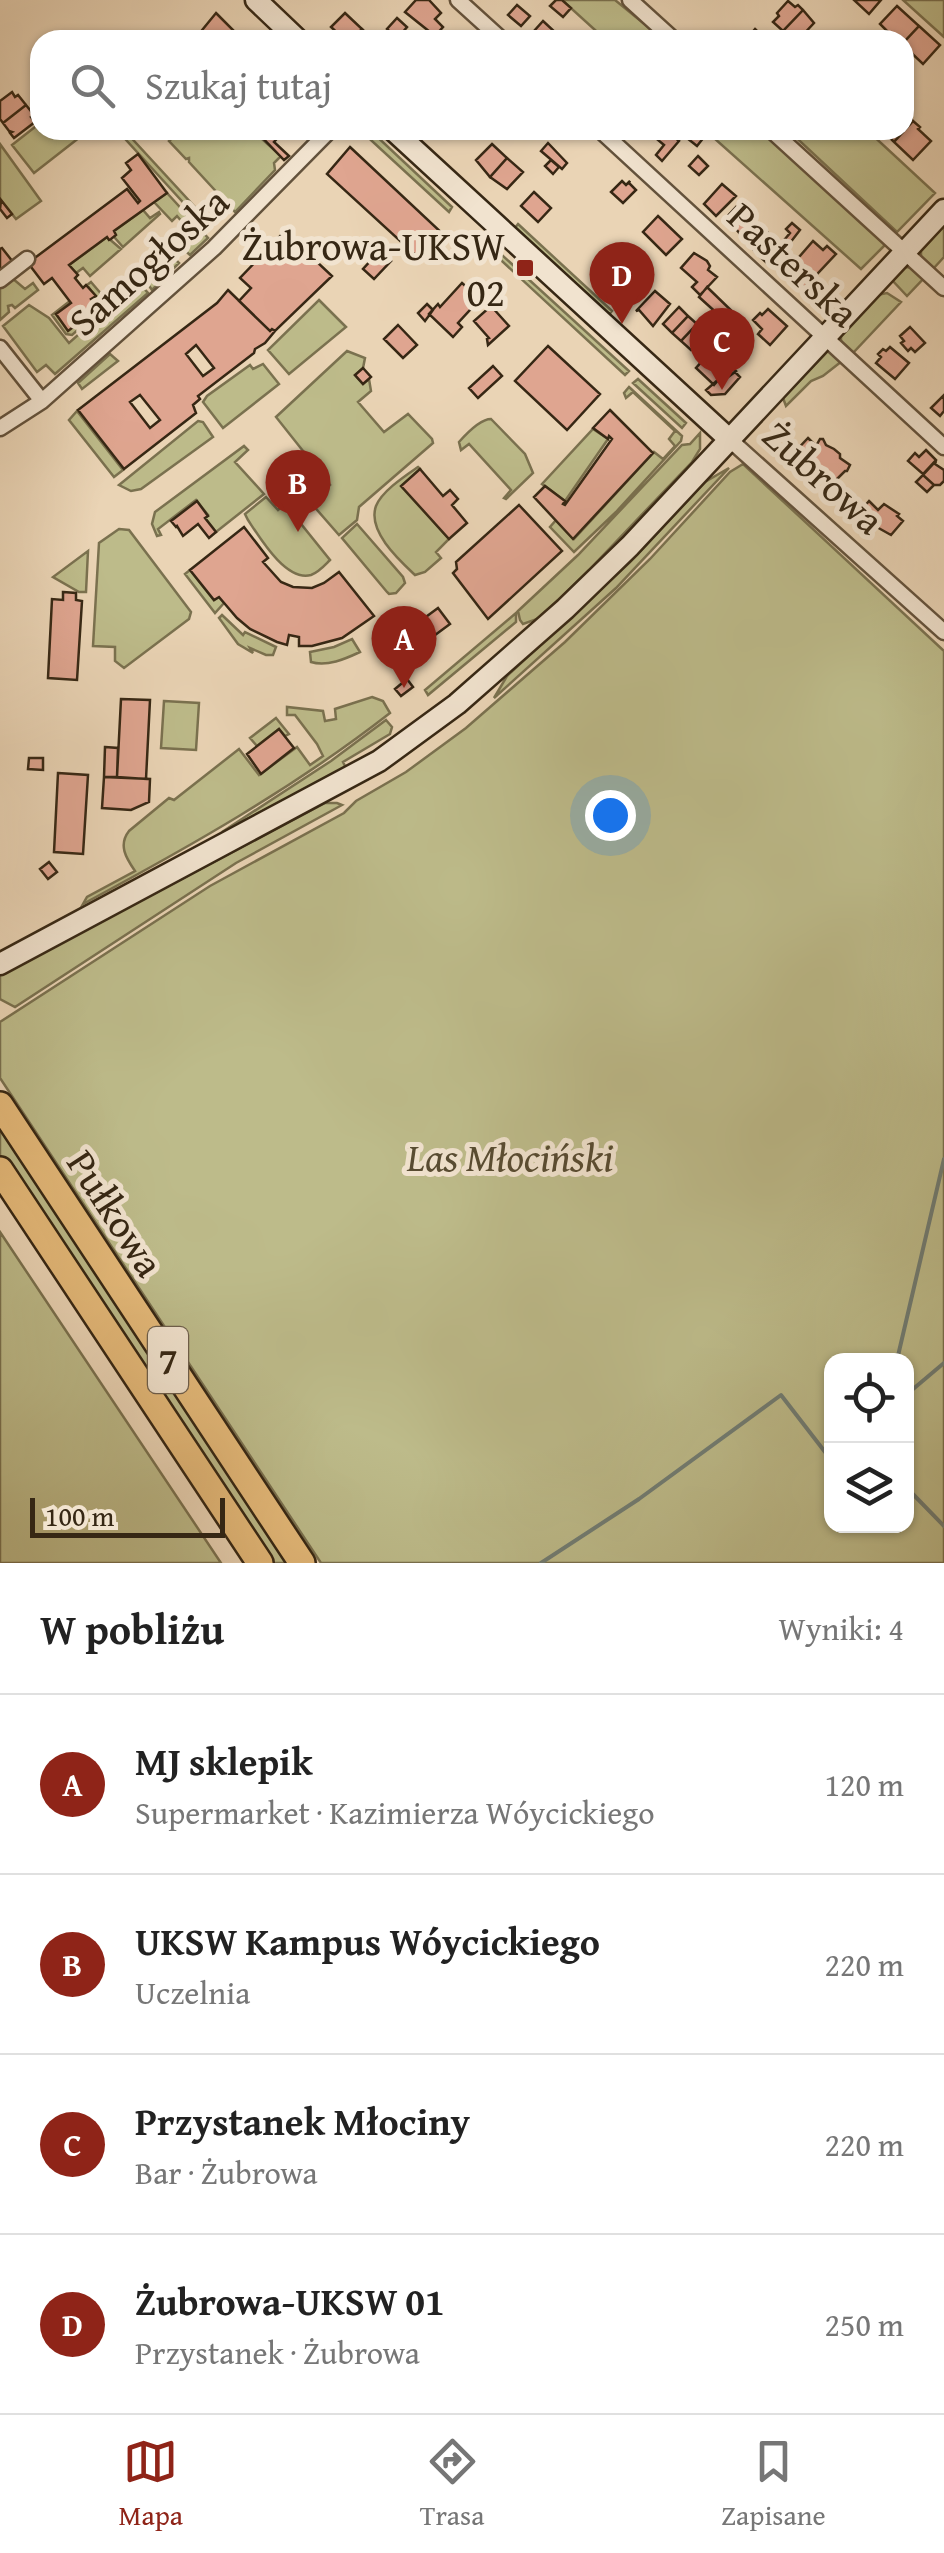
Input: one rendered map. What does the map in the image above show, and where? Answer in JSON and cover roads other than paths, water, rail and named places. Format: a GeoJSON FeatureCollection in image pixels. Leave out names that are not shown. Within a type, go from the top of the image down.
{"type":"FeatureCollection","features":[{"type":"Feature","properties":{"kind":"highway","name":"Pułkowa"},"geometry":{"type":"LineString","coordinates":[[0,1105],[302,1563]]}},
{"type":"Feature","properties":{"kind":"highway","name":"Pułkowa"},"geometry":{"type":"LineString","coordinates":[[0,1170],[260,1563]]}},
{"type":"Feature","properties":{"kind":"street"},"geometry":{"type":"LineString","coordinates":[[256,0],[288,30]]}},
{"type":"Feature","properties":{"kind":"street"},"geometry":{"type":"LineString","coordinates":[[458,0],[491,30]]}},
{"type":"Feature","properties":{"kind":"street"},"geometry":{"type":"LineString","coordinates":[[630,0],[663,30]]}},
{"type":"Feature","properties":{"kind":"street","name":"Samogłoska"},"geometry":{"type":"LineString","coordinates":[[0,428],[42,400],[214,248],[320,140]]}},
{"type":"Feature","properties":{"kind":"street","name":"Żubrowa"},"geometry":{"type":"LineString","coordinates":[[404,140],[944,632]]}},
{"type":"Feature","properties":{"kind":"street","name":"Pasterska"},"geometry":{"type":"LineString","coordinates":[[611,140],[944,447]]}},
{"type":"Feature","properties":{"kind":"street"},"geometry":{"type":"LineString","coordinates":[[782,140],[944,288]]}},
{"type":"Feature","properties":{"kind":"street"},"geometry":{"type":"LineString","coordinates":[[0,964],[336,785],[392,752],[476,687],[578,598],[630,546],[944,210]]}},
{"type":"Feature","properties":{"kind":"street"},"geometry":{"type":"LineString","coordinates":[[0,280],[27,259]]}},
{"type":"Feature","properties":{"kind":"street"},"geometry":{"type":"LineString","coordinates":[[0,348],[42,400]]}},
{"type":"Feature","properties":{"kind":"waterway"},"geometry":{"type":"LineString","coordinates":[[899,1353],[944,1159]]}},
{"type":"Feature","properties":{"kind":"waterway"},"geometry":{"type":"LineString","coordinates":[[914,1388],[944,1363]]}},
{"type":"Feature","properties":{"kind":"waterway"},"geometry":{"type":"LineString","coordinates":[[541,1563],[639,1499],[781,1395],[824,1451]]}},
{"type":"Feature","properties":{"kind":"waterway"},"geometry":{"type":"LineString","coordinates":[[914,1495],[944,1526]]}},
{"type":"Feature","properties":{"kind":"place","name":"Żubrowa-UKSW 02"},"geometry":{"type":"Point","coordinates":[525,268]}},
{"type":"Feature","properties":{"kind":"place","name":"Żubrowa-UKSW 01"},"geometry":{"type":"Point","coordinates":[622,324]}},
{"type":"Feature","properties":{"kind":"place","name":"Przystanek Młociny"},"geometry":{"type":"Point","coordinates":[722,390]}},
{"type":"Feature","properties":{"kind":"place","name":"UKSW Kampus Wóycickiego"},"geometry":{"type":"Point","coordinates":[298,532]}},
{"type":"Feature","properties":{"kind":"place","name":"MJ sklepik"},"geometry":{"type":"Point","coordinates":[404,688]}},
{"type":"Feature","properties":{"kind":"park label","name":"Las Młociński"},"geometry":{"type":"Point","coordinates":[510,1156]}}]}
